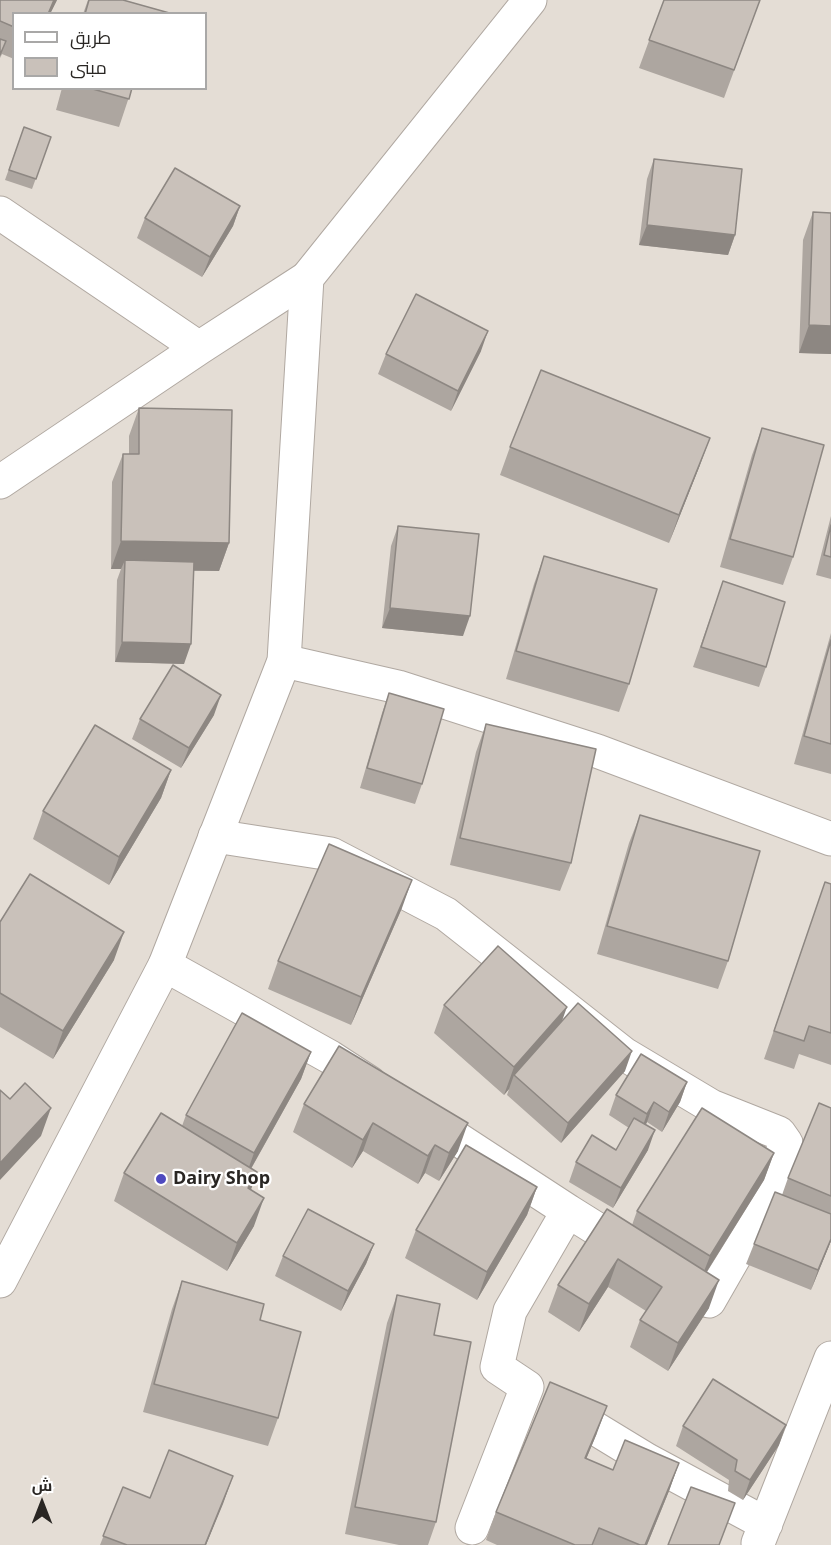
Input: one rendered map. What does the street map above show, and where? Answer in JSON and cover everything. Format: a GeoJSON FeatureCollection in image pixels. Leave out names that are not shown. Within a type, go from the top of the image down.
{"type":"FeatureCollection","features":[{"type":"Feature","properties":{"kind":"street"},"geometry":{"type":"LineString","coordinates":[[0,482],[307,278],[530,0]]}},
{"type":"Feature","properties":{"kind":"street"},"geometry":{"type":"LineString","coordinates":[[0,213],[199,348]]}},
{"type":"Feature","properties":{"kind":"street"},"geometry":{"type":"LineString","coordinates":[[0,1281],[165,964],[284,661],[307,278]]}},
{"type":"Feature","properties":{"kind":"street"},"geometry":{"type":"LineString","coordinates":[[284,661],[398,687],[597,751],[831,838]]}},
{"type":"Feature","properties":{"kind":"street"},"geometry":{"type":"LineString","coordinates":[[165,964],[330,1057],[710,1301],[752,1226],[786,1143],[780,1133],[711,1106],[624,1054],[446,914],[331,854],[215,836]]}},
{"type":"Feature","properties":{"kind":"street"},"geometry":{"type":"LineString","coordinates":[[568,1211],[510,1311],[497,1367],[762,1534],[831,1358]]}},
{"type":"Feature","properties":{"kind":"street"},"geometry":{"type":"LineString","coordinates":[[472,1528],[527,1387]]}},
{"type":"Feature","properties":{"kind":"building"},"geometry":{"type":"Polygon","coordinates":[[[0,0],[54,0],[49,12],[12,12],[12,26],[0,21],[0,0]]]}},
{"type":"Feature","properties":{"kind":"building"},"geometry":{"type":"Polygon","coordinates":[[[89,0],[123,0],[166,12],[86,12],[89,0]]]}},
{"type":"Feature","properties":{"kind":"building"},"geometry":{"type":"Polygon","coordinates":[[[664,0],[760,0],[734,70],[649,40],[664,0]]]}},
{"type":"Feature","properties":{"kind":"building"},"geometry":{"type":"Polygon","coordinates":[[[0,39],[6,41],[0,55],[0,39]]]}},
{"type":"Feature","properties":{"kind":"building"},"geometry":{"type":"Polygon","coordinates":[[[96,90],[131,90],[129,99],[96,90]]]}},
{"type":"Feature","properties":{"kind":"building"},"geometry":{"type":"Polygon","coordinates":[[[24,127],[51,137],[36,179],[9,170],[24,127]]]}},
{"type":"Feature","properties":{"kind":"building"},"geometry":{"type":"Polygon","coordinates":[[[654,159],[742,169],[735,235],[647,225],[654,159]]]}},
{"type":"Feature","properties":{"kind":"building"},"geometry":{"type":"Polygon","coordinates":[[[175,168],[240,206],[210,257],[145,218],[175,168]]]}},
{"type":"Feature","properties":{"kind":"building"},"geometry":{"type":"Polygon","coordinates":[[[813,212],[831,213],[831,326],[809,325],[813,212]]]}},
{"type":"Feature","properties":{"kind":"building"},"geometry":{"type":"Polygon","coordinates":[[[416,294],[488,331],[458,391],[386,354],[416,294]]]}},
{"type":"Feature","properties":{"kind":"building"},"geometry":{"type":"Polygon","coordinates":[[[541,370],[710,438],[679,515],[510,447],[541,370]]]}},
{"type":"Feature","properties":{"kind":"building"},"geometry":{"type":"Polygon","coordinates":[[[139,408],[232,410],[229,543],[121,541],[123,454],[139,454],[139,408]]]}},
{"type":"Feature","properties":{"kind":"building"},"geometry":{"type":"Polygon","coordinates":[[[762,428],[824,445],[793,557],[730,539],[762,428]]]}},
{"type":"Feature","properties":{"kind":"building"},"geometry":{"type":"Polygon","coordinates":[[[831,525],[831,557],[824,555],[831,525]]]}},
{"type":"Feature","properties":{"kind":"building"},"geometry":{"type":"Polygon","coordinates":[[[398,526],[479,534],[470,616],[390,608],[398,526]]]}},
{"type":"Feature","properties":{"kind":"building"},"geometry":{"type":"Polygon","coordinates":[[[544,556],[657,589],[629,684],[516,651],[544,556]]]}},
{"type":"Feature","properties":{"kind":"building"},"geometry":{"type":"Polygon","coordinates":[[[125,560],[194,562],[191,644],[122,642],[125,560]]]}},
{"type":"Feature","properties":{"kind":"building"},"geometry":{"type":"Polygon","coordinates":[[[723,581],[785,602],[766,667],[701,647],[723,581]]]}},
{"type":"Feature","properties":{"kind":"building"},"geometry":{"type":"Polygon","coordinates":[[[831,640],[831,744],[804,736],[831,640]]]}},
{"type":"Feature","properties":{"kind":"building"},"geometry":{"type":"Polygon","coordinates":[[[173,665],[221,695],[189,748],[140,719],[173,665]]]}},
{"type":"Feature","properties":{"kind":"building"},"geometry":{"type":"Polygon","coordinates":[[[389,693],[444,709],[422,784],[367,768],[389,693]]]}},
{"type":"Feature","properties":{"kind":"building"},"geometry":{"type":"Polygon","coordinates":[[[486,724],[596,749],[571,863],[460,838],[486,724]]]}},
{"type":"Feature","properties":{"kind":"building"},"geometry":{"type":"Polygon","coordinates":[[[95,725],[171,770],[119,857],[43,811],[95,725]]]}},
{"type":"Feature","properties":{"kind":"building"},"geometry":{"type":"Polygon","coordinates":[[[640,815],[760,851],[728,961],[607,926],[640,815]]]}},
{"type":"Feature","properties":{"kind":"building"},"geometry":{"type":"Polygon","coordinates":[[[329,844],[412,880],[361,997],[278,961],[329,844]]]}},
{"type":"Feature","properties":{"kind":"building"},"geometry":{"type":"Polygon","coordinates":[[[30,874],[124,932],[63,1031],[0,993],[0,922],[30,874]]]}},
{"type":"Feature","properties":{"kind":"building"},"geometry":{"type":"Polygon","coordinates":[[[825,882],[831,884],[831,1033],[809,1026],[804,1041],[774,1031],[825,882]]]}},
{"type":"Feature","properties":{"kind":"building"},"geometry":{"type":"Polygon","coordinates":[[[498,946],[567,1007],[514,1067],[444,1005],[498,946]]]}},
{"type":"Feature","properties":{"kind":"building"},"geometry":{"type":"Polygon","coordinates":[[[578,1003],[632,1051],[568,1123],[514,1075],[578,1003]]]}},
{"type":"Feature","properties":{"kind":"building"},"geometry":{"type":"Polygon","coordinates":[[[242,1013],[311,1052],[254,1153],[186,1115],[242,1013]]]}},
{"type":"Feature","properties":{"kind":"building"},"geometry":{"type":"Polygon","coordinates":[[[339,1046],[468,1123],[449,1153],[435,1145],[428,1156],[373,1123],[363,1140],[304,1104],[339,1046]]]}},
{"type":"Feature","properties":{"kind":"building"},"geometry":{"type":"Polygon","coordinates":[[[641,1054],[687,1082],[669,1112],[654,1102],[647,1114],[616,1095],[641,1054]]]}},
{"type":"Feature","properties":{"kind":"building"},"geometry":{"type":"Polygon","coordinates":[[[25,1083],[51,1108],[0,1163],[0,1090],[10,1099],[25,1083]]]}},
{"type":"Feature","properties":{"kind":"building"},"geometry":{"type":"Polygon","coordinates":[[[819,1103],[831,1108],[831,1196],[788,1178],[819,1103]]]}},
{"type":"Feature","properties":{"kind":"building"},"geometry":{"type":"Polygon","coordinates":[[[702,1108],[774,1153],[710,1256],[637,1211],[702,1108]]]}},
{"type":"Feature","properties":{"kind":"building"},"geometry":{"type":"Polygon","coordinates":[[[161,1113],[257,1172],[248,1188],[264,1198],[237,1243],[124,1173],[161,1113]]]}},
{"type":"Feature","properties":{"kind":"building"},"geometry":{"type":"Polygon","coordinates":[[[634,1118],[655,1130],[621,1188],[576,1162],[592,1135],[616,1150],[634,1118]]]}},
{"type":"Feature","properties":{"kind":"building"},"geometry":{"type":"Polygon","coordinates":[[[466,1145],[537,1187],[487,1272],[416,1230],[466,1145]]]}},
{"type":"Feature","properties":{"kind":"building"},"geometry":{"type":"Polygon","coordinates":[[[775,1192],[831,1214],[831,1239],[818,1270],[754,1244],[775,1192]]]}},
{"type":"Feature","properties":{"kind":"building"},"geometry":{"type":"Polygon","coordinates":[[[308,1209],[374,1244],[348,1291],[283,1256],[308,1209]]]}},
{"type":"Feature","properties":{"kind":"building"},"geometry":{"type":"Polygon","coordinates":[[[607,1209],[719,1280],[678,1343],[640,1320],[662,1287],[618,1259],[589,1304],[558,1285],[607,1209]]]}},
{"type":"Feature","properties":{"kind":"building"},"geometry":{"type":"Polygon","coordinates":[[[182,1281],[264,1304],[260,1320],[301,1332],[278,1418],[154,1384],[182,1281]]]}},
{"type":"Feature","properties":{"kind":"building"},"geometry":{"type":"Polygon","coordinates":[[[397,1295],[440,1304],[434,1335],[471,1342],[436,1522],[355,1507],[397,1295]]]}},
{"type":"Feature","properties":{"kind":"building"},"geometry":{"type":"Polygon","coordinates":[[[713,1379],[786,1425],[750,1480],[735,1471],[737,1460],[683,1426],[713,1379]]]}},
{"type":"Feature","properties":{"kind":"building"},"geometry":{"type":"Polygon","coordinates":[[[550,1382],[607,1406],[585,1458],[613,1470],[625,1440],[679,1463],[645,1545],[599,1528],[592,1545],[575,1545],[496,1512],[550,1382]]]}},
{"type":"Feature","properties":{"kind":"building"},"geometry":{"type":"Polygon","coordinates":[[[169,1450],[233,1476],[205,1545],[127,1545],[103,1536],[123,1487],[150,1498],[169,1450]]]}},
{"type":"Feature","properties":{"kind":"building"},"geometry":{"type":"Polygon","coordinates":[[[691,1487],[735,1503],[719,1545],[668,1545],[691,1487]]]}},
{"type":"Feature","properties":{"kind":"place","name":"Dairy Shop"},"geometry":{"type":"Point","coordinates":[161,1179]}}]}
